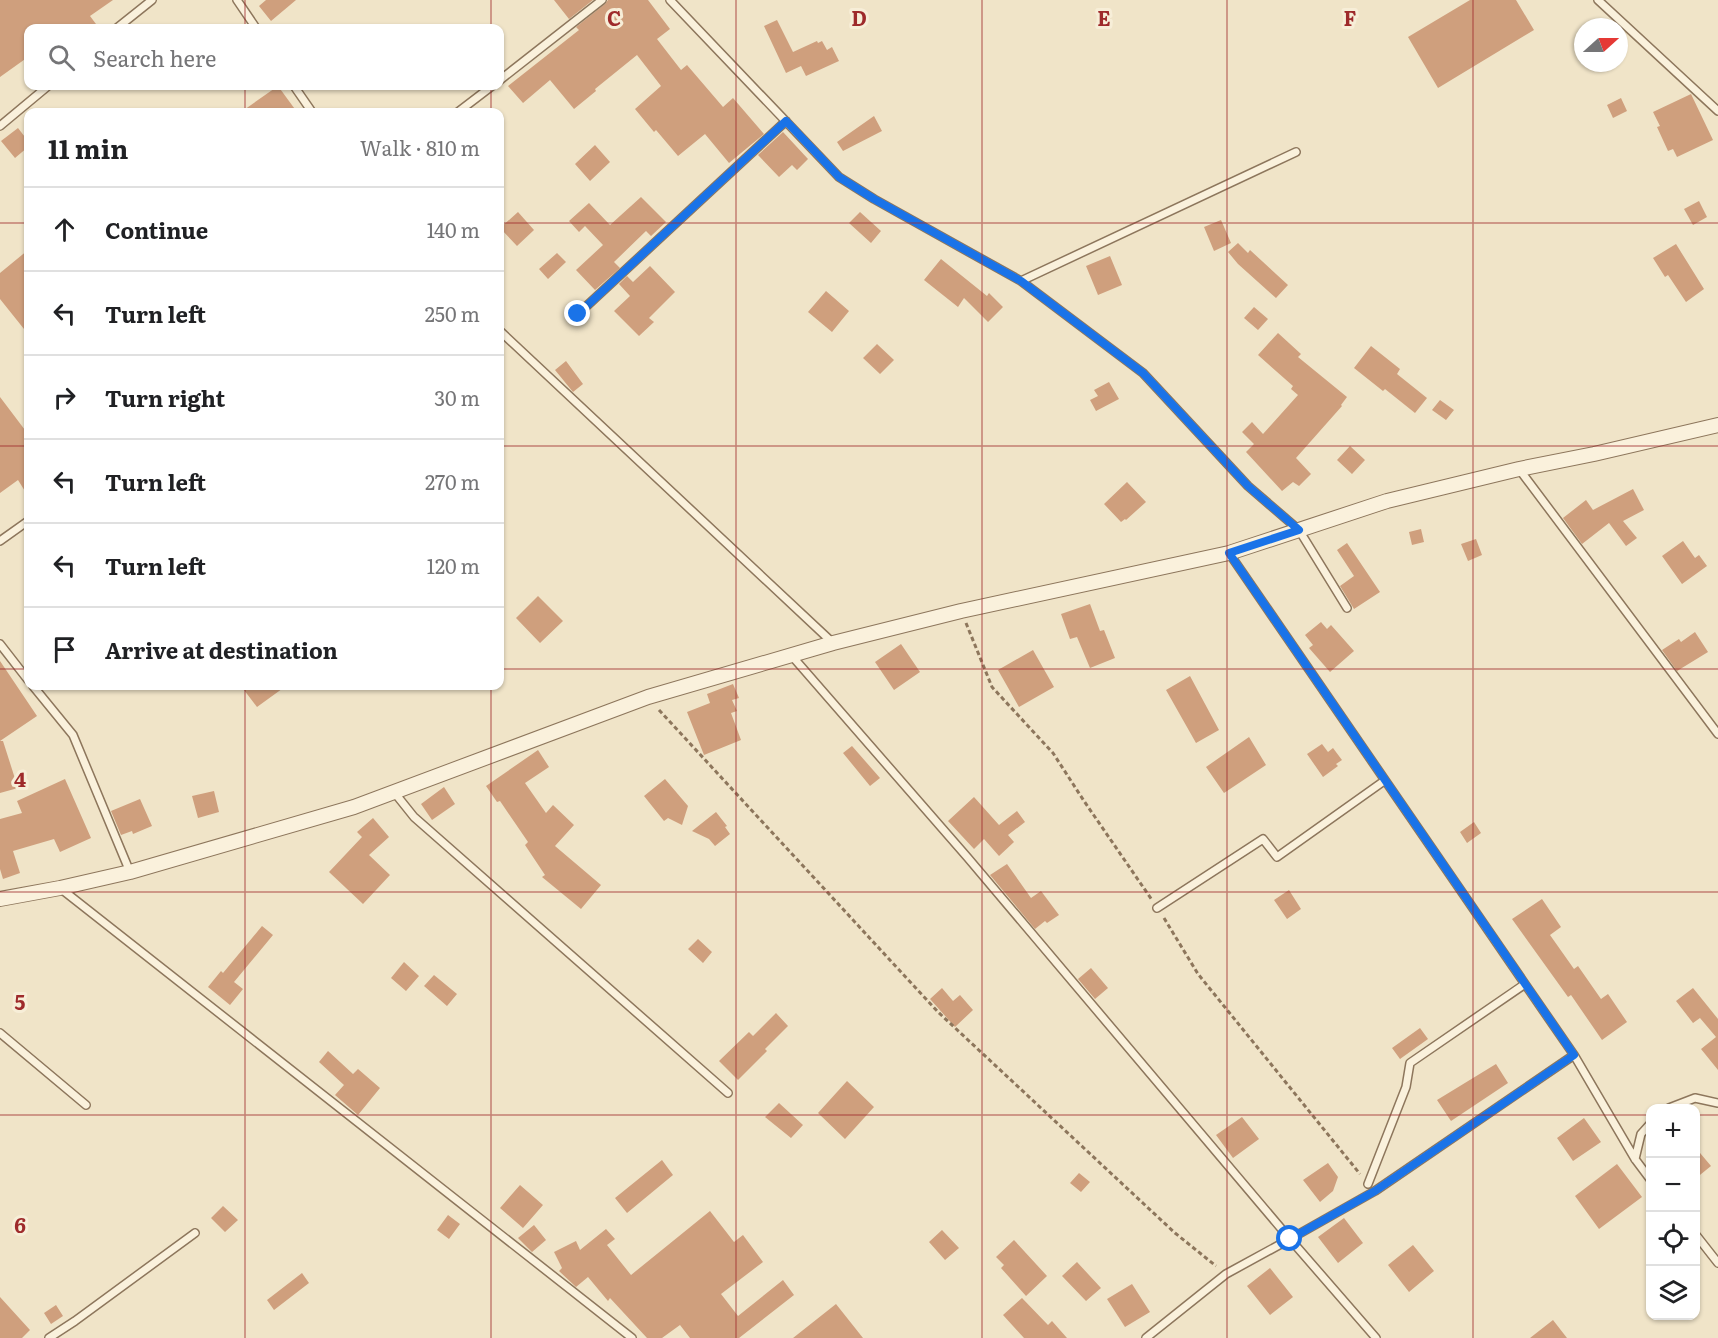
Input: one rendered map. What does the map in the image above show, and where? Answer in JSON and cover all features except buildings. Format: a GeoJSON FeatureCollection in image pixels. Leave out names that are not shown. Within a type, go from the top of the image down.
{"type":"FeatureCollection","features":[{"type":"Feature","properties":{"kind":"street"},"geometry":{"type":"LineString","coordinates":[[0,899],[130,872],[354,807],[648,697],[833,643],[961,611],[1229,553],[1387,501],[1718,425]]}},
{"type":"Feature","properties":{"kind":"lane"},"geometry":{"type":"LineString","coordinates":[[122,24],[152,0]]}},
{"type":"Feature","properties":{"kind":"lane"},"geometry":{"type":"LineString","coordinates":[[237,0],[253,24]]}},
{"type":"Feature","properties":{"kind":"lane"},"geometry":{"type":"LineString","coordinates":[[504,77],[602,0]]}},
{"type":"Feature","properties":{"kind":"lane"},"geometry":{"type":"LineString","coordinates":[[670,0],[839,177],[1021,281],[1143,373],[1248,486],[1299,530],[1347,608]]}},
{"type":"Feature","properties":{"kind":"lane"},"geometry":{"type":"LineString","coordinates":[[1599,0],[1718,111]]}},
{"type":"Feature","properties":{"kind":"lane"},"geometry":{"type":"LineString","coordinates":[[0,126],[43,90]]}},
{"type":"Feature","properties":{"kind":"lane"},"geometry":{"type":"LineString","coordinates":[[297,90],[309,108]]}},
{"type":"Feature","properties":{"kind":"lane"},"geometry":{"type":"LineString","coordinates":[[463,108],[487,90]]}},
{"type":"Feature","properties":{"kind":"lane"},"geometry":{"type":"LineString","coordinates":[[578,314],[786,121]]}},
{"type":"Feature","properties":{"kind":"lane"},"geometry":{"type":"LineString","coordinates":[[1021,281],[1296,152]]}},
{"type":"Feature","properties":{"kind":"lane"},"geometry":{"type":"LineString","coordinates":[[504,335],[833,643]]}},
{"type":"Feature","properties":{"kind":"lane"},"geometry":{"type":"LineString","coordinates":[[1519,469],[1718,734]]}},
{"type":"Feature","properties":{"kind":"lane"},"geometry":{"type":"LineString","coordinates":[[0,541],[24,524]]}},
{"type":"Feature","properties":{"kind":"lane"},"geometry":{"type":"LineString","coordinates":[[1229,553],[1574,1055],[1646,1174]]}},
{"type":"Feature","properties":{"kind":"lane"},"geometry":{"type":"LineString","coordinates":[[0,644],[24,675]]}},
{"type":"Feature","properties":{"kind":"lane"},"geometry":{"type":"LineString","coordinates":[[792,656],[968,858],[1376,1338]]}},
{"type":"Feature","properties":{"kind":"lane"},"geometry":{"type":"LineString","coordinates":[[36,690],[73,735],[130,872]]}},
{"type":"Feature","properties":{"kind":"lane"},"geometry":{"type":"LineString","coordinates":[[1157,908],[1263,839],[1277,857],[1384,781]]}},
{"type":"Feature","properties":{"kind":"lane"},"geometry":{"type":"LineString","coordinates":[[394,792],[414,817],[728,1093]]}},
{"type":"Feature","properties":{"kind":"lane"},"geometry":{"type":"LineString","coordinates":[[60,888],[632,1338]]}},
{"type":"Feature","properties":{"kind":"lane"},"geometry":{"type":"LineString","coordinates":[[1368,1184],[1406,1088],[1410,1063],[1526,984]]}},
{"type":"Feature","properties":{"kind":"lane"},"geometry":{"type":"LineString","coordinates":[[0,1033],[86,1105]]}},
{"type":"Feature","properties":{"kind":"lane"},"geometry":{"type":"LineString","coordinates":[[1146,1338],[1226,1274],[1375,1191],[1574,1055]]}},
{"type":"Feature","properties":{"kind":"lane"},"geometry":{"type":"LineString","coordinates":[[1679,1104],[1695,1098],[1718,1103]]}},
{"type":"Feature","properties":{"kind":"lane"},"geometry":{"type":"LineString","coordinates":[[1635,1159],[1641,1134],[1646,1128]]}},
{"type":"Feature","properties":{"kind":"lane"},"geometry":{"type":"LineString","coordinates":[[49,1338],[195,1233]]}},
{"type":"Feature","properties":{"kind":"lane"},"geometry":{"type":"LineString","coordinates":[[1700,1241],[1718,1263]]}},
{"type":"Feature","properties":{"kind":"path"},"geometry":{"type":"LineString","coordinates":[[648,697],[938,1012],[1175,1233],[1226,1274]]}},
{"type":"Feature","properties":{"kind":"route"},"geometry":{"type":"LineString","coordinates":[[578,314],[786,121],[839,177],[1021,281],[1143,373],[1248,486],[1299,530],[1229,553],[1574,1055],[1375,1191],[1290,1239]]}}]}
